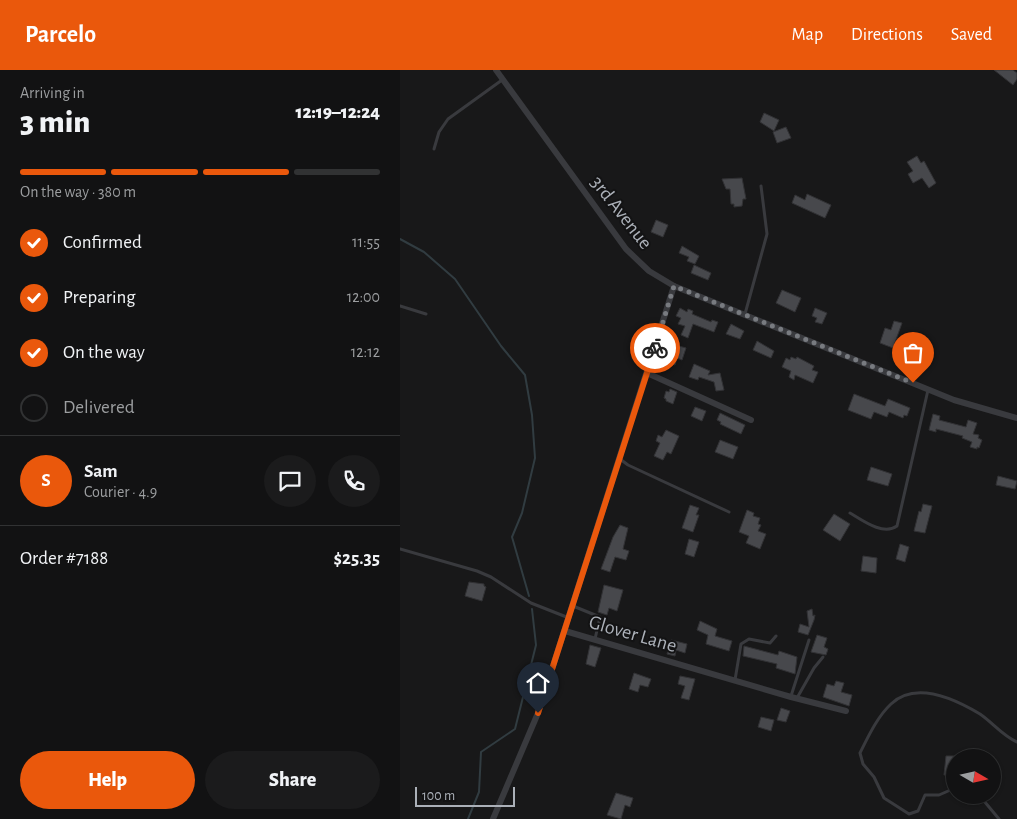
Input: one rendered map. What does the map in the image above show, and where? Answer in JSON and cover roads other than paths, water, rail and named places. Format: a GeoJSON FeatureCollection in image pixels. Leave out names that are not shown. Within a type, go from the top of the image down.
{"type":"FeatureCollection","features":[{"type":"Feature","properties":{"kind":"street","name":"3rd Avenue"},"geometry":{"type":"LineString","coordinates":[[496,70],[626,249],[649,271],[674,286],[954,400],[1017,418]]}},
{"type":"Feature","properties":{"kind":"street"},"geometry":{"type":"LineString","coordinates":[[492,819],[538,713],[674,286]]}},
{"type":"Feature","properties":{"kind":"street"},"geometry":{"type":"LineString","coordinates":[[647,373],[751,420]]}},
{"type":"Feature","properties":{"kind":"street","name":"Glover Lane"},"geometry":{"type":"LineString","coordinates":[[565,631],[794,698],[846,711]]}},
{"type":"Feature","properties":{"kind":"lane"},"geometry":{"type":"LineString","coordinates":[[434,149],[439,132],[448,118],[503,80]]}},
{"type":"Feature","properties":{"kind":"lane"},"geometry":{"type":"LineString","coordinates":[[746,314],[767,234],[761,186]]}},
{"type":"Feature","properties":{"kind":"lane"},"geometry":{"type":"LineString","coordinates":[[400,306],[426,314]]}},
{"type":"Feature","properties":{"kind":"lane"},"geometry":{"type":"LineString","coordinates":[[850,513],[878,527],[890,529],[897,526],[929,390]]}},
{"type":"Feature","properties":{"kind":"lane"},"geometry":{"type":"LineString","coordinates":[[620,458],[628,465],[729,512]]}},
{"type":"Feature","properties":{"kind":"lane"},"geometry":{"type":"LineString","coordinates":[[400,549],[477,571],[491,577],[531,603],[569,618]]}},
{"type":"Feature","properties":{"kind":"lane"},"geometry":{"type":"LineString","coordinates":[[573,606],[600,617],[595,640]]}},
{"type":"Feature","properties":{"kind":"lane"},"geometry":{"type":"LineString","coordinates":[[734,680],[741,644],[749,639],[770,643],[776,636]]}},
{"type":"Feature","properties":{"kind":"lane"},"geometry":{"type":"LineString","coordinates":[[794,698],[810,640]]}},
{"type":"Feature","properties":{"kind":"lane"},"geometry":{"type":"LineString","coordinates":[[794,698],[823,657]]}},
{"type":"Feature","properties":{"kind":"lane"},"geometry":{"type":"LineString","coordinates":[[946,792],[939,795],[925,795],[918,811],[909,814],[884,798],[874,777],[863,764],[860,753],[871,732],[891,704],[907,694],[925,693],[949,697],[980,715],[1017,742]]}},
{"type":"Feature","properties":{"kind":"lane"},"geometry":{"type":"LineString","coordinates":[[986,804],[999,819]]}},
{"type":"Feature","properties":{"kind":"waterway"},"geometry":{"type":"LineString","coordinates":[[400,239],[424,252],[455,279],[501,346],[525,375],[532,415],[535,458],[522,513],[512,537],[529,596]]}},
{"type":"Feature","properties":{"kind":"waterway"},"geometry":{"type":"LineString","coordinates":[[468,819],[479,792],[481,752],[515,729],[536,645],[532,609]]}}]}
